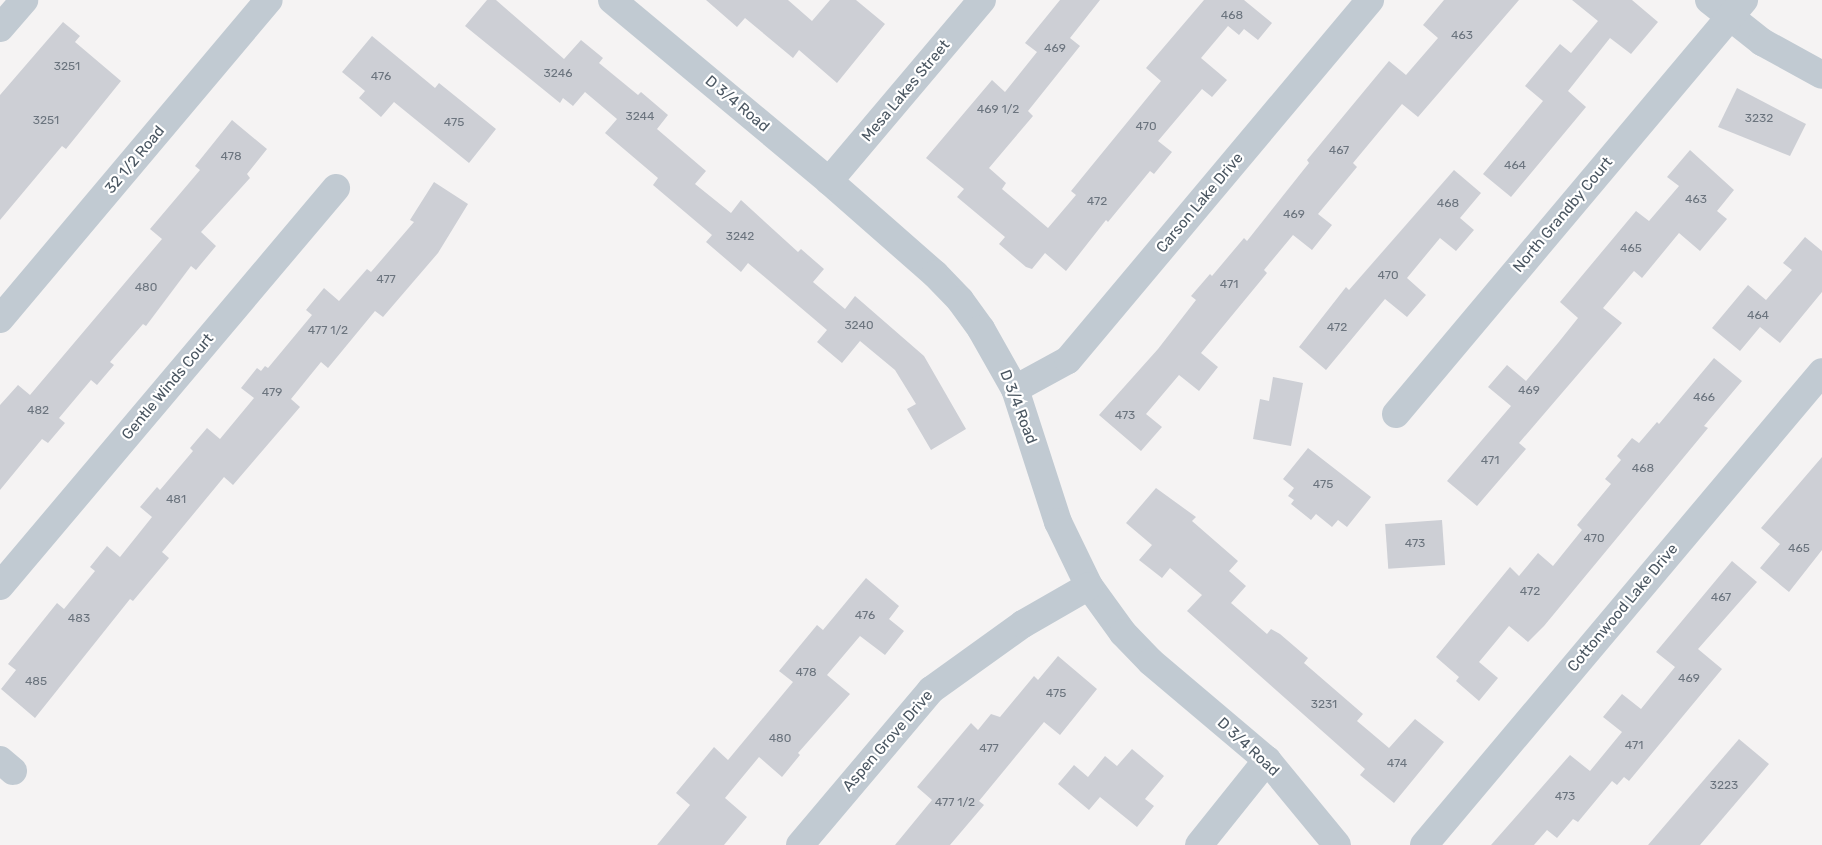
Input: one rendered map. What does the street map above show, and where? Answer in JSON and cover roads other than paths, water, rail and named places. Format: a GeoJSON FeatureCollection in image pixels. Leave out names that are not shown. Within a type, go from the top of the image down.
{"type":"FeatureCollection","features":[{"type":"Feature","properties":{"kind":"street"},"geometry":{"type":"LineString","coordinates":[[0,28],[24,0]]}},
{"type":"Feature","properties":{"kind":"street","name":"32 1/2 Road"},"geometry":{"type":"LineString","coordinates":[[0,319],[269,0]]}},
{"type":"Feature","properties":{"kind":"street","name":"D 3/4 Road"},"geometry":{"type":"LineString","coordinates":[[612,0],[829,181],[935,274],[960,300],[986,336],[1015,389],[1058,522],[1089,586],[1123,634],[1150,662],[1267,760],[1337,845]]}},
{"type":"Feature","properties":{"kind":"street","name":"Mesa Lakes Street"},"geometry":{"type":"LineString","coordinates":[[829,181],[982,0]]}},
{"type":"Feature","properties":{"kind":"street","name":"Carson Lake Drive"},"geometry":{"type":"LineString","coordinates":[[1015,389],[1068,360],[1370,0]]}},
{"type":"Feature","properties":{"kind":"street"},"geometry":{"type":"LineString","coordinates":[[1727,6],[1762,42],[1822,75]]}},
{"type":"Feature","properties":{"kind":"street","name":"North Grandby Court"},"geometry":{"type":"LineString","coordinates":[[1396,414],[1727,6]]}},
{"type":"Feature","properties":{"kind":"street","name":"Gentle Winds Court"},"geometry":{"type":"LineString","coordinates":[[0,586],[336,188]]}},
{"type":"Feature","properties":{"kind":"street","name":"Cottonwood Lake Drive"},"geometry":{"type":"LineString","coordinates":[[1424,845],[1822,372]]}},
{"type":"Feature","properties":{"kind":"street","name":"Aspen Grove Drive"},"geometry":{"type":"LineString","coordinates":[[800,845],[931,690],[1024,624],[1089,586]]}},
{"type":"Feature","properties":{"kind":"street"},"geometry":{"type":"LineString","coordinates":[[1199,845],[1267,760]]}}]}
